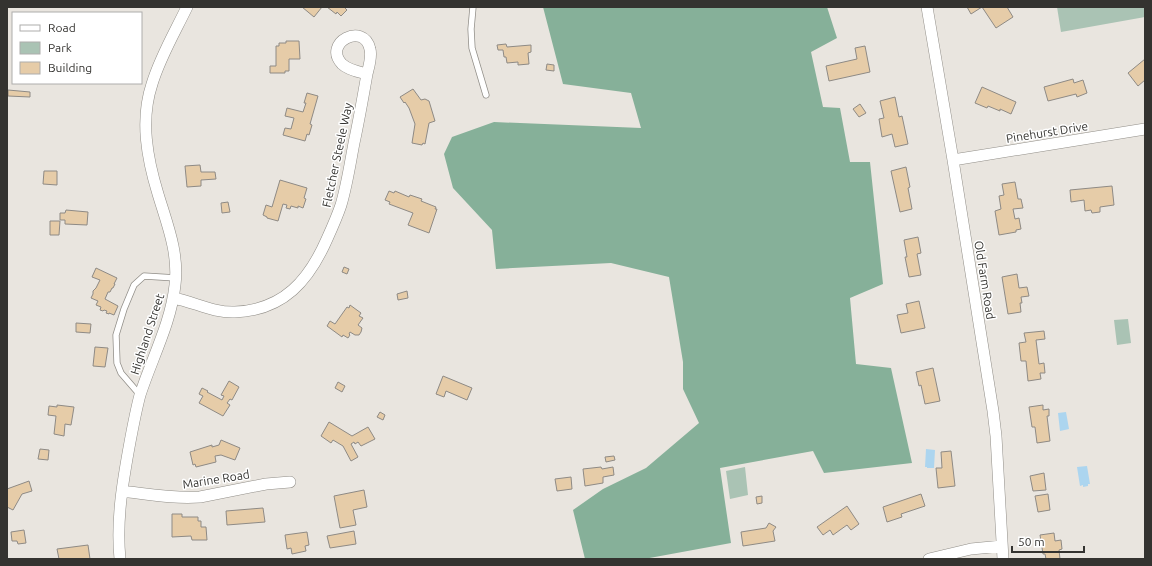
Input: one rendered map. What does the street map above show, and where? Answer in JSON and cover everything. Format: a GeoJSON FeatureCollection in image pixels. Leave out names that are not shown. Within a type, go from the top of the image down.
{"type":"FeatureCollection","features":[{"type":"Feature","properties":{"kind":"street","name":"Highland Street"},"geometry":{"type":"LineString","coordinates":[[120,559],[119,529],[122,491],[140,395],[169,313],[176,278],[176,263],[173,245],[155,185],[148,155],[146,118],[148,98],[154,78],[187,7]]}},
{"type":"Feature","properties":{"kind":"street","name":"Old Farm Road"},"geometry":{"type":"LineString","coordinates":[[927,7],[993,411],[996,436],[1003,559]]}},
{"type":"Feature","properties":{"kind":"street","name":"Fletcher Steele Way"},"geometry":{"type":"LineString","coordinates":[[173,298],[225,312],[241,311],[258,308],[276,302],[291,292],[304,279],[317,260],[340,206],[347,182],[367,74],[370,49],[366,42],[360,37],[354,36],[343,39],[337,51],[338,58],[342,64],[347,68],[367,74]]}},
{"type":"Feature","properties":{"kind":"street","name":"Pinehurst Drive"},"geometry":{"type":"LineString","coordinates":[[953,160],[1145,129]]}},
{"type":"Feature","properties":{"kind":"street","name":"Marine Road"},"geometry":{"type":"LineString","coordinates":[[122,491],[192,498],[266,484],[290,482]]}},
{"type":"Feature","properties":{"kind":"street"},"geometry":{"type":"LineString","coordinates":[[929,559],[982,547],[1002,546]]}},
{"type":"Feature","properties":{"kind":"lane"},"geometry":{"type":"LineString","coordinates":[[473,7],[471,29],[472,48],[486,95]]}},
{"type":"Feature","properties":{"kind":"lane"},"geometry":{"type":"LineString","coordinates":[[140,395],[121,373],[117,364],[116,335],[124,309],[134,285],[144,276],[176,278]]}},
{"type":"Feature","properties":{"kind":"green space"},"geometry":{"type":"Polygon","coordinates":[[[543,7],[827,7],[837,38],[811,52],[823,107],[840,108],[850,162],[870,162],[883,284],[850,298],[856,364],[891,368],[912,463],[824,473],[813,451],[720,468],[731,543],[644,559],[585,559],[573,510],[603,489],[646,468],[699,423],[683,389],[683,362],[669,277],[611,263],[496,269],[492,230],[453,188],[444,154],[452,137],[494,122],[641,128],[631,93],[563,84],[543,7]]]}},
{"type":"Feature","properties":{"kind":"green space"},"geometry":{"type":"Polygon","coordinates":[[[1057,7],[1145,7],[1145,17],[1061,32],[1057,7]]]}},
{"type":"Feature","properties":{"kind":"green space"},"geometry":{"type":"Polygon","coordinates":[[[1128,319],[1131,343],[1117,345],[1114,320],[1128,319]]]}},
{"type":"Feature","properties":{"kind":"green space"},"geometry":{"type":"Polygon","coordinates":[[[745,467],[748,495],[730,499],[726,471],[745,467]]]}},
{"type":"Feature","properties":{"kind":"water"},"geometry":{"type":"Polygon","coordinates":[[[1066,412],[1069,429],[1060,431],[1058,413],[1066,412]]]}},
{"type":"Feature","properties":{"kind":"water"},"geometry":{"type":"Polygon","coordinates":[[[926,449],[935,450],[934,468],[925,467],[926,449]]]}},
{"type":"Feature","properties":{"kind":"water"},"geometry":{"type":"Polygon","coordinates":[[[1087,466],[1090,484],[1083,487],[1083,485],[1080,486],[1077,467],[1087,466]]]}},
{"type":"Feature","properties":{"kind":"building"},"geometry":{"type":"Polygon","coordinates":[[[302,7],[322,7],[314,17],[302,7]]]}},
{"type":"Feature","properties":{"kind":"building"},"geometry":{"type":"Polygon","coordinates":[[[327,7],[344,7],[347,10],[341,16],[337,12],[336,14],[327,7]]]}},
{"type":"Feature","properties":{"kind":"building"},"geometry":{"type":"Polygon","coordinates":[[[967,7],[982,7],[971,14],[967,7]]]}},
{"type":"Feature","properties":{"kind":"building"},"geometry":{"type":"Polygon","coordinates":[[[982,7],[1007,7],[1013,17],[996,28],[982,7]]]}},
{"type":"Feature","properties":{"kind":"building"},"geometry":{"type":"Polygon","coordinates":[[[286,41],[299,41],[300,59],[289,59],[289,71],[285,71],[285,73],[270,73],[270,66],[276,66],[276,46],[279,46],[279,43],[286,43],[286,41]]]}},
{"type":"Feature","properties":{"kind":"building"},"geometry":{"type":"Polygon","coordinates":[[[506,44],[507,47],[531,45],[531,52],[528,53],[529,64],[518,65],[518,62],[507,63],[503,50],[498,50],[497,45],[506,44]]]}},
{"type":"Feature","properties":{"kind":"building"},"geometry":{"type":"Polygon","coordinates":[[[865,46],[870,72],[829,81],[826,66],[857,59],[855,48],[865,46]]]}},
{"type":"Feature","properties":{"kind":"building"},"geometry":{"type":"Polygon","coordinates":[[[1145,59],[1145,80],[1138,86],[1128,73],[1145,59]]]}},
{"type":"Feature","properties":{"kind":"building"},"geometry":{"type":"Polygon","coordinates":[[[547,64],[554,65],[554,71],[546,70],[547,64]]]}},
{"type":"Feature","properties":{"kind":"building"},"geometry":{"type":"Polygon","coordinates":[[[1073,79],[1074,83],[1083,80],[1087,93],[1077,97],[1076,94],[1048,101],[1044,87],[1073,79]]]}},
{"type":"Feature","properties":{"kind":"building"},"geometry":{"type":"Polygon","coordinates":[[[982,87],[1016,102],[1011,114],[1000,109],[1000,111],[988,106],[987,108],[975,103],[982,87]]]}},
{"type":"Feature","properties":{"kind":"building"},"geometry":{"type":"Polygon","coordinates":[[[413,89],[421,100],[425,99],[429,101],[435,121],[429,123],[425,144],[423,143],[422,145],[412,143],[415,124],[409,108],[400,97],[413,89]]]}},
{"type":"Feature","properties":{"kind":"building"},"geometry":{"type":"Polygon","coordinates":[[[8,90],[30,92],[30,97],[8,96],[8,90]]]}},
{"type":"Feature","properties":{"kind":"building"},"geometry":{"type":"Polygon","coordinates":[[[307,93],[318,96],[310,124],[312,125],[309,135],[307,134],[305,141],[283,135],[285,128],[291,129],[294,118],[285,116],[287,108],[303,112],[307,93]]]}},
{"type":"Feature","properties":{"kind":"building"},"geometry":{"type":"Polygon","coordinates":[[[895,97],[899,117],[902,116],[908,144],[895,147],[892,134],[882,137],[879,119],[884,118],[880,101],[895,97]]]}},
{"type":"Feature","properties":{"kind":"building"},"geometry":{"type":"Polygon","coordinates":[[[860,104],[866,113],[859,117],[853,109],[860,104]]]}},
{"type":"Feature","properties":{"kind":"building"},"geometry":{"type":"Polygon","coordinates":[[[200,165],[201,172],[215,172],[216,179],[201,180],[201,186],[187,187],[185,166],[200,165]]]}},
{"type":"Feature","properties":{"kind":"building"},"geometry":{"type":"Polygon","coordinates":[[[906,167],[912,209],[900,212],[891,171],[906,167]]]}},
{"type":"Feature","properties":{"kind":"building"},"geometry":{"type":"Polygon","coordinates":[[[44,171],[57,171],[57,185],[43,184],[44,171]]]}},
{"type":"Feature","properties":{"kind":"building"},"geometry":{"type":"Polygon","coordinates":[[[280,180],[307,188],[303,208],[291,206],[290,209],[286,208],[287,205],[283,204],[278,221],[267,218],[263,215],[266,205],[272,207],[280,180]]]}},
{"type":"Feature","properties":{"kind":"building"},"geometry":{"type":"Polygon","coordinates":[[[1015,182],[1018,199],[1021,199],[1023,208],[1013,209],[1015,219],[1019,218],[1021,229],[1016,230],[1016,232],[999,235],[995,211],[1001,209],[999,196],[1004,195],[1002,184],[1015,182]]]}},
{"type":"Feature","properties":{"kind":"building"},"geometry":{"type":"Polygon","coordinates":[[[1112,186],[1114,205],[1100,207],[1100,212],[1092,213],[1091,210],[1085,211],[1084,200],[1071,202],[1070,190],[1112,186]]]}},
{"type":"Feature","properties":{"kind":"building"},"geometry":{"type":"Polygon","coordinates":[[[389,191],[394,193],[395,191],[409,197],[410,195],[422,199],[421,201],[436,207],[435,209],[437,209],[429,233],[408,225],[413,213],[389,204],[390,202],[385,200],[389,191]]]}},
{"type":"Feature","properties":{"kind":"building"},"geometry":{"type":"Polygon","coordinates":[[[228,202],[230,212],[222,213],[221,203],[228,202]]]}},
{"type":"Feature","properties":{"kind":"building"},"geometry":{"type":"Polygon","coordinates":[[[66,210],[88,212],[87,225],[65,224],[65,220],[60,220],[60,213],[65,213],[66,210]]]}},
{"type":"Feature","properties":{"kind":"building"},"geometry":{"type":"Polygon","coordinates":[[[50,221],[60,221],[59,235],[50,235],[50,221]]]}},
{"type":"Feature","properties":{"kind":"building"},"geometry":{"type":"Polygon","coordinates":[[[918,237],[921,253],[917,254],[921,275],[909,277],[905,257],[907,257],[904,240],[918,237]]]}},
{"type":"Feature","properties":{"kind":"building"},"geometry":{"type":"Polygon","coordinates":[[[344,267],[349,269],[347,274],[342,272],[344,267]]]}},
{"type":"Feature","properties":{"kind":"building"},"geometry":{"type":"Polygon","coordinates":[[[96,268],[117,278],[113,288],[110,292],[108,292],[105,299],[118,306],[114,315],[106,313],[107,311],[100,310],[101,307],[96,305],[98,301],[91,298],[93,291],[100,280],[92,277],[96,268]]]}},
{"type":"Feature","properties":{"kind":"building"},"geometry":{"type":"Polygon","coordinates":[[[1017,274],[1019,288],[1027,287],[1029,296],[1021,297],[1021,312],[1008,314],[1002,277],[1017,274]]]}},
{"type":"Feature","properties":{"kind":"building"},"geometry":{"type":"Polygon","coordinates":[[[407,291],[408,298],[398,300],[397,294],[407,291]]]}},
{"type":"Feature","properties":{"kind":"building"},"geometry":{"type":"Polygon","coordinates":[[[919,301],[925,328],[901,333],[897,315],[908,313],[906,304],[919,301]]]}},
{"type":"Feature","properties":{"kind":"building"},"geometry":{"type":"Polygon","coordinates":[[[350,305],[361,313],[359,316],[363,318],[358,325],[362,328],[359,335],[355,335],[350,332],[348,338],[343,335],[342,337],[327,326],[330,321],[335,324],[350,305]]]}},
{"type":"Feature","properties":{"kind":"building"},"geometry":{"type":"Polygon","coordinates":[[[76,323],[91,324],[90,333],[76,332],[76,323]]]}},
{"type":"Feature","properties":{"kind":"building"},"geometry":{"type":"Polygon","coordinates":[[[1044,331],[1045,339],[1036,340],[1039,364],[1044,363],[1045,373],[1040,373],[1041,379],[1028,381],[1026,361],[1021,361],[1019,343],[1026,342],[1024,333],[1044,331]]]}},
{"type":"Feature","properties":{"kind":"building"},"geometry":{"type":"Polygon","coordinates":[[[95,347],[108,348],[105,367],[93,366],[95,347]]]}},
{"type":"Feature","properties":{"kind":"building"},"geometry":{"type":"Polygon","coordinates":[[[933,368],[940,401],[925,404],[921,385],[919,386],[916,372],[933,368]]]}},
{"type":"Feature","properties":{"kind":"building"},"geometry":{"type":"Polygon","coordinates":[[[443,376],[472,388],[467,400],[446,391],[444,397],[436,394],[443,376]]]}},
{"type":"Feature","properties":{"kind":"building"},"geometry":{"type":"Polygon","coordinates":[[[229,381],[239,387],[232,400],[230,399],[227,403],[230,405],[223,416],[199,403],[203,396],[199,394],[202,388],[222,400],[224,396],[221,395],[229,381]]]}},
{"type":"Feature","properties":{"kind":"building"},"geometry":{"type":"Polygon","coordinates":[[[338,382],[345,386],[342,392],[335,388],[338,382]]]}},
{"type":"Feature","properties":{"kind":"building"},"geometry":{"type":"Polygon","coordinates":[[[57,405],[74,407],[71,425],[65,424],[64,436],[54,434],[56,416],[48,415],[49,406],[57,407],[57,405]]]}},
{"type":"Feature","properties":{"kind":"building"},"geometry":{"type":"Polygon","coordinates":[[[1043,405],[1043,410],[1049,409],[1049,416],[1047,416],[1050,441],[1037,443],[1035,427],[1032,427],[1029,407],[1043,405]]]}},
{"type":"Feature","properties":{"kind":"building"},"geometry":{"type":"Polygon","coordinates":[[[380,412],[385,415],[383,420],[377,417],[380,412]]]}},
{"type":"Feature","properties":{"kind":"building"},"geometry":{"type":"Polygon","coordinates":[[[329,422],[352,436],[368,427],[375,439],[361,446],[358,442],[351,444],[358,457],[351,461],[343,446],[333,440],[331,443],[321,436],[329,422]]]}},
{"type":"Feature","properties":{"kind":"building"},"geometry":{"type":"Polygon","coordinates":[[[221,440],[240,448],[235,460],[221,455],[215,456],[216,462],[196,467],[195,464],[193,465],[190,452],[212,445],[212,447],[219,445],[221,440]]]}},
{"type":"Feature","properties":{"kind":"building"},"geometry":{"type":"Polygon","coordinates":[[[40,449],[49,450],[48,460],[38,459],[40,449]]]}},
{"type":"Feature","properties":{"kind":"building"},"geometry":{"type":"Polygon","coordinates":[[[951,451],[955,486],[938,488],[936,468],[942,468],[941,452],[951,451]]]}},
{"type":"Feature","properties":{"kind":"building"},"geometry":{"type":"Polygon","coordinates":[[[614,456],[615,460],[606,462],[605,457],[614,456]]]}},
{"type":"Feature","properties":{"kind":"building"},"geometry":{"type":"Polygon","coordinates":[[[601,467],[602,469],[613,467],[614,475],[603,477],[603,483],[585,486],[583,469],[601,467]]]}},
{"type":"Feature","properties":{"kind":"building"},"geometry":{"type":"Polygon","coordinates":[[[1044,473],[1046,490],[1033,491],[1030,476],[1044,473]]]}},
{"type":"Feature","properties":{"kind":"building"},"geometry":{"type":"Polygon","coordinates":[[[571,477],[572,489],[557,491],[555,479],[571,477]]]}},
{"type":"Feature","properties":{"kind":"building"},"geometry":{"type":"Polygon","coordinates":[[[29,481],[32,491],[22,494],[13,510],[7,507],[7,489],[29,481]]]}},
{"type":"Feature","properties":{"kind":"building"},"geometry":{"type":"Polygon","coordinates":[[[364,490],[367,507],[353,510],[356,525],[340,528],[334,496],[364,490]]]}},
{"type":"Feature","properties":{"kind":"building"},"geometry":{"type":"Polygon","coordinates":[[[921,494],[925,506],[901,514],[902,517],[887,522],[883,507],[921,494]]]}},
{"type":"Feature","properties":{"kind":"building"},"geometry":{"type":"Polygon","coordinates":[[[1048,494],[1050,510],[1038,512],[1035,496],[1048,494]]]}},
{"type":"Feature","properties":{"kind":"building"},"geometry":{"type":"Polygon","coordinates":[[[762,496],[762,503],[757,504],[756,497],[762,496]]]}},
{"type":"Feature","properties":{"kind":"building"},"geometry":{"type":"Polygon","coordinates":[[[847,506],[859,524],[851,530],[847,525],[833,535],[830,530],[823,535],[817,527],[847,506]]]}},
{"type":"Feature","properties":{"kind":"building"},"geometry":{"type":"Polygon","coordinates":[[[263,508],[265,522],[227,525],[226,511],[263,508]]]}},
{"type":"Feature","properties":{"kind":"building"},"geometry":{"type":"Polygon","coordinates":[[[172,514],[182,514],[182,517],[198,517],[198,521],[201,521],[201,527],[206,527],[207,540],[192,540],[191,536],[172,537],[172,514]]]}},
{"type":"Feature","properties":{"kind":"building"},"geometry":{"type":"Polygon","coordinates":[[[769,523],[776,527],[773,531],[775,541],[743,546],[741,532],[766,528],[769,523]]]}},
{"type":"Feature","properties":{"kind":"building"},"geometry":{"type":"Polygon","coordinates":[[[24,530],[26,543],[18,544],[17,541],[12,541],[11,532],[24,530]]]}},
{"type":"Feature","properties":{"kind":"building"},"geometry":{"type":"Polygon","coordinates":[[[354,531],[356,544],[330,548],[327,536],[354,531]]]}},
{"type":"Feature","properties":{"kind":"building"},"geometry":{"type":"Polygon","coordinates":[[[307,532],[309,545],[305,546],[306,551],[292,554],[291,548],[287,549],[285,535],[307,532]]]}},
{"type":"Feature","properties":{"kind":"building"},"geometry":{"type":"Polygon","coordinates":[[[1054,533],[1055,541],[1061,540],[1062,549],[1059,550],[1060,559],[1046,559],[1045,554],[1043,554],[1040,535],[1054,533]]]}},
{"type":"Feature","properties":{"kind":"building"},"geometry":{"type":"Polygon","coordinates":[[[88,545],[90,559],[59,559],[57,549],[88,545]]]}}]}
